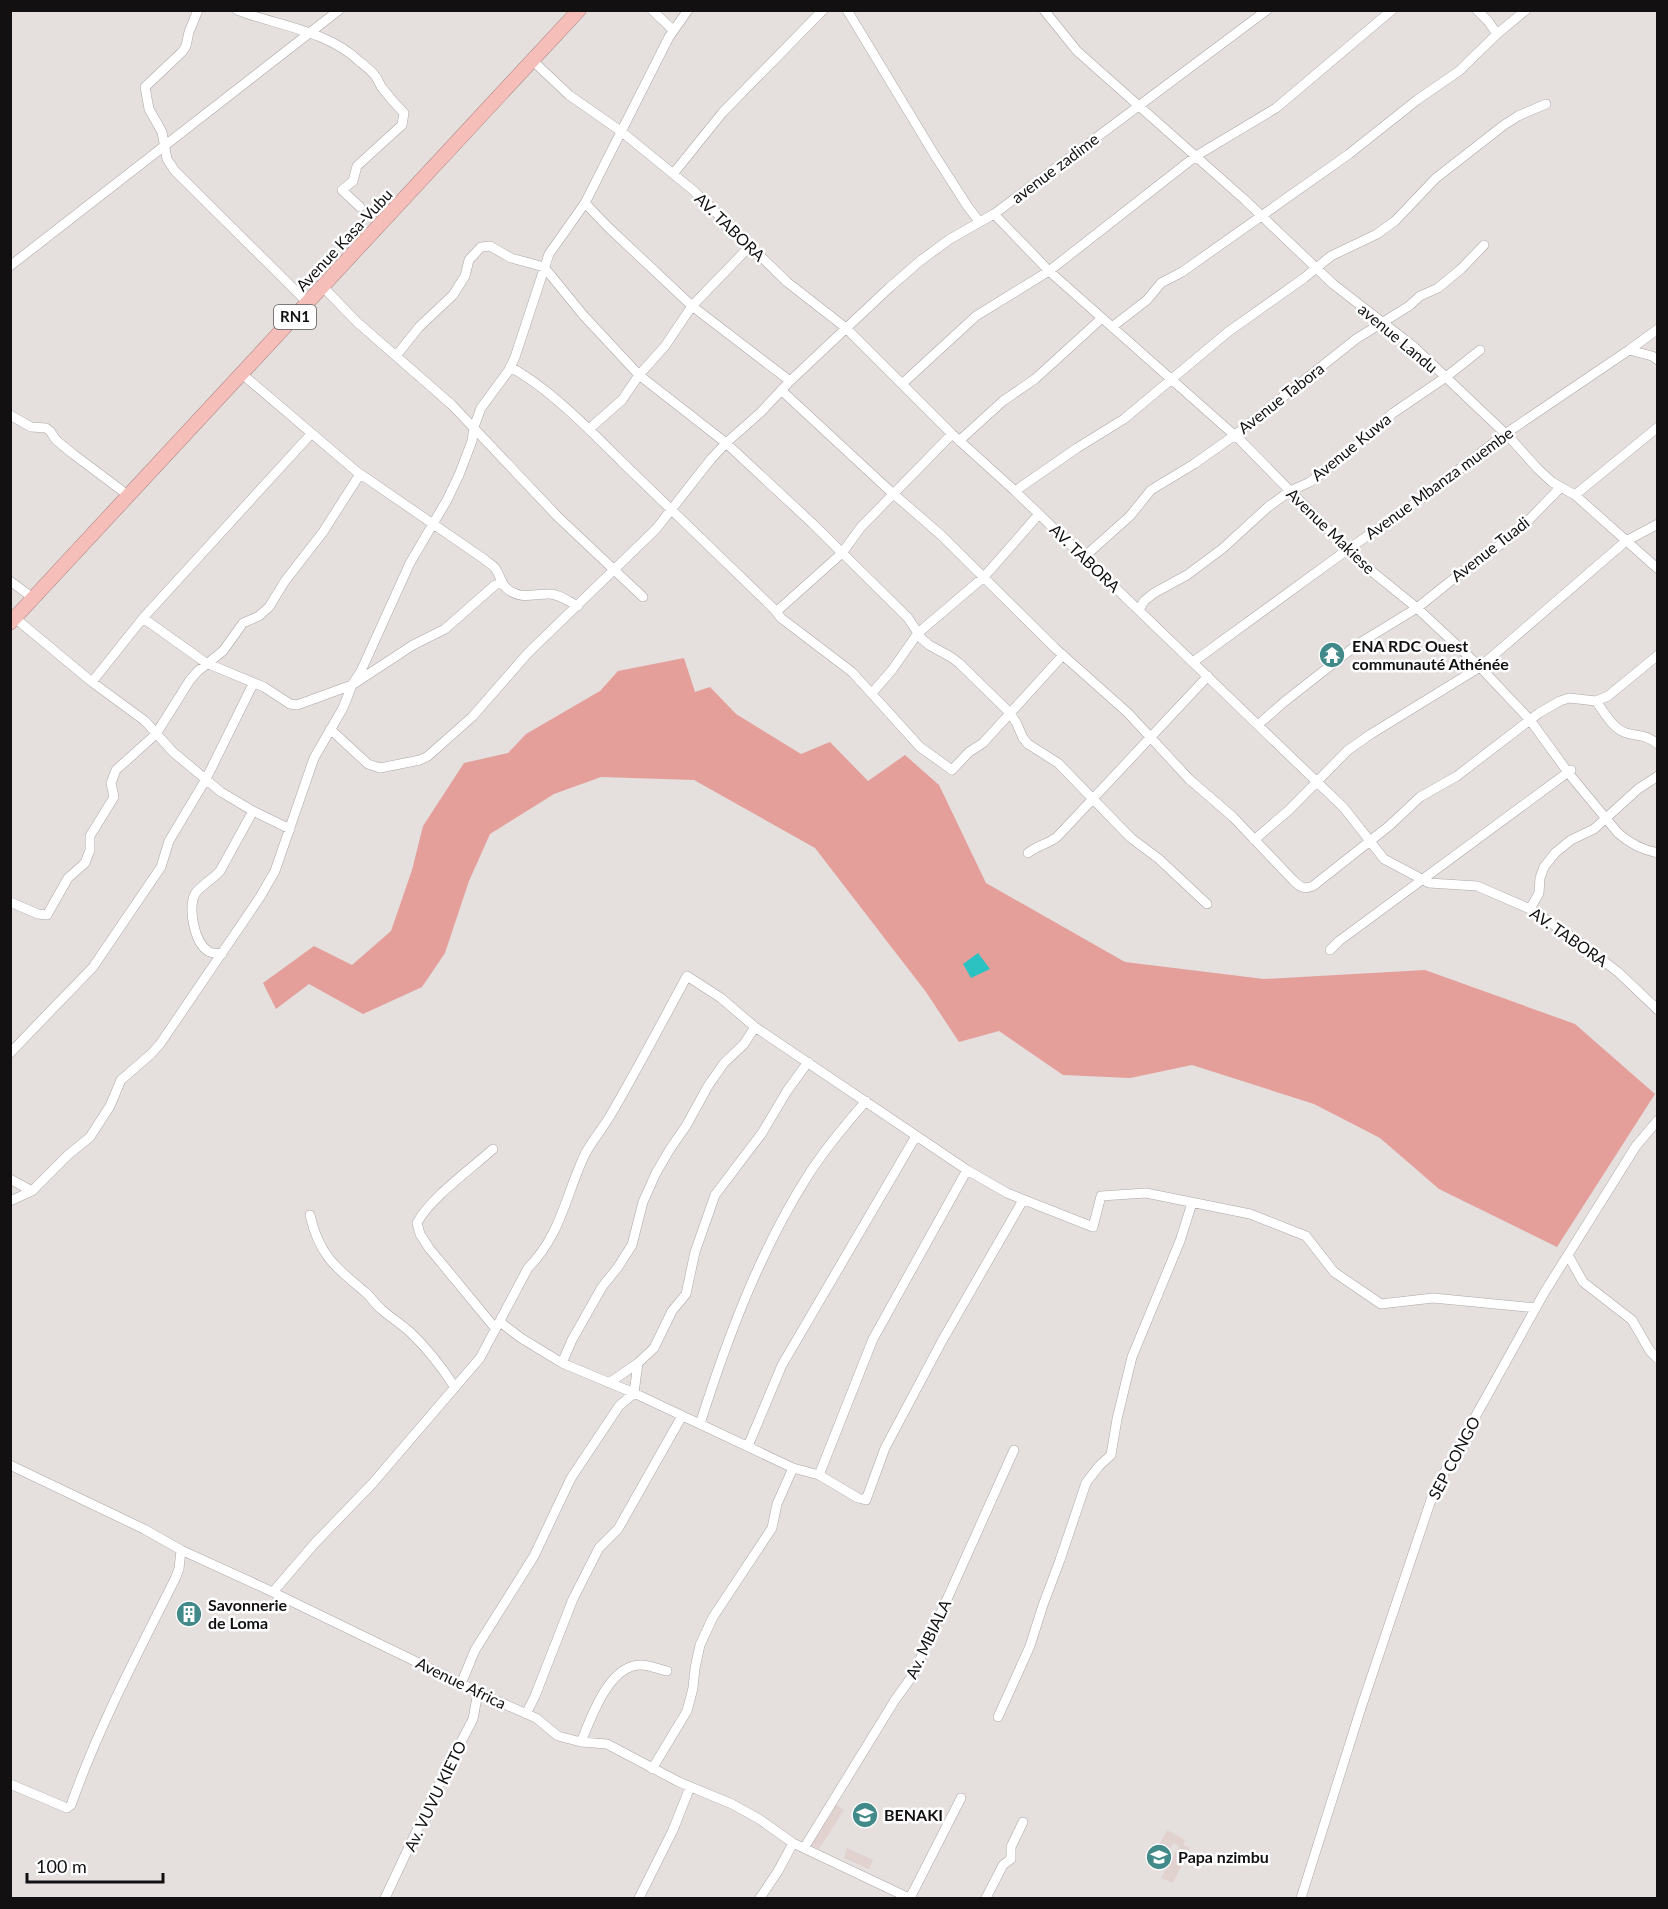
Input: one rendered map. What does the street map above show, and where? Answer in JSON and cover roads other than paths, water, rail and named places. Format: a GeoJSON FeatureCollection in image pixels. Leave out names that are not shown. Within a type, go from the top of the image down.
{"type":"FeatureCollection","features":[{"type":"Feature","properties":{"kind":"highway","name":"Avenue Kasa-Vubu"},"geometry":{"type":"LineString","coordinates":[[13,620],[579,10]]}},
{"type":"Feature","properties":{"kind":"street"},"geometry":{"type":"LineString","coordinates":[[198,10],[182,52],[145,87],[148,105],[159,125],[167,159],[175,171],[308,303]]}},
{"type":"Feature","properties":{"kind":"street"},"geometry":{"type":"LineString","coordinates":[[237,10],[260,19],[290,25],[328,39],[375,75],[381,88],[404,113],[402,125],[357,166],[353,181],[342,190],[360,207]]}},
{"type":"Feature","properties":{"kind":"street"},"geometry":{"type":"LineString","coordinates":[[10,266],[339,10]]}},
{"type":"Feature","properties":{"kind":"street"},"geometry":{"type":"LineString","coordinates":[[652,10],[673,30]]}},
{"type":"Feature","properties":{"kind":"street"},"geometry":{"type":"LineString","coordinates":[[10,1201],[32,1191],[95,1132],[121,1080],[152,1054],[222,954],[275,871],[308,772],[343,708],[352,685],[362,670],[410,563],[459,475],[484,403],[510,367],[519,349],[544,267],[555,244],[585,203],[673,30],[688,10]]}},
{"type":"Feature","properties":{"kind":"street"},"geometry":{"type":"LineString","coordinates":[[673,174],[723,112],[823,10]]}},
{"type":"Feature","properties":{"kind":"street","name":"avenue Landu"},"geometry":{"type":"LineString","coordinates":[[1044,10],[1077,51],[1140,105],[1333,284],[1413,346],[1505,434],[1538,469],[1575,495],[1658,569]]}},
{"type":"Feature","properties":{"kind":"street","name":"avenue zadime"},"geometry":{"type":"LineString","coordinates":[[330,729],[368,764],[380,768],[420,760],[441,746],[472,717],[528,653],[656,529],[726,443],[920,261],[950,239],[994,214],[1268,10]]}},
{"type":"Feature","properties":{"kind":"street"},"geometry":{"type":"LineString","coordinates":[[902,384],[976,316],[1049,271],[1196,156],[1276,108],[1392,10]]}},
{"type":"Feature","properties":{"kind":"street"},"geometry":{"type":"LineString","coordinates":[[1477,10],[1497,34]]}},
{"type":"Feature","properties":{"kind":"street"},"geometry":{"type":"LineString","coordinates":[[1112,327],[1147,300],[1161,283],[1182,272],[1348,154],[1458,71],[1526,10]]}},
{"type":"Feature","properties":{"kind":"street"},"geometry":{"type":"LineString","coordinates":[[848,11],[934,154],[979,221]]}},
{"type":"Feature","properties":{"kind":"street","name":"AV. TABORA"},"geometry":{"type":"LineString","coordinates":[[532,60],[569,95],[622,132],[694,191],[787,282],[846,328],[956,438],[1015,491],[1344,808],[1384,859],[1421,880],[1435,884],[1477,886],[1530,909],[1566,932],[1618,972],[1658,1010]]}},
{"type":"Feature","properties":{"kind":"street"},"geometry":{"type":"LineString","coordinates":[[1015,491],[1124,419],[1228,332],[1330,256],[1377,234],[1408,208],[1436,178],[1488,136],[1518,116],[1546,104]]}},
{"type":"Feature","properties":{"kind":"street"},"geometry":{"type":"LineString","coordinates":[[585,203],[692,306],[790,381]]}},
{"type":"Feature","properties":{"kind":"street","name":"Avenue Makiese"},"geometry":{"type":"LineString","coordinates":[[994,214],[1049,271],[1234,435],[1347,550],[1417,608],[1480,667],[1530,720],[1626,840],[1658,853]]}},
{"type":"Feature","properties":{"kind":"street","name":"Avenue Tabora"},"geometry":{"type":"LineString","coordinates":[[1084,557],[1130,516],[1151,490],[1194,464],[1234,435],[1356,339],[1420,296],[1438,288],[1461,269],[1484,245]]}},
{"type":"Feature","properties":{"kind":"street"},"geometry":{"type":"LineString","coordinates":[[396,356],[419,327],[453,295],[465,276],[469,260],[481,247],[490,246],[511,258],[544,267],[584,316],[639,375],[726,443],[908,618],[929,645],[959,663],[1009,713],[1028,744],[1058,763],[1131,838],[1208,904]]}},
{"type":"Feature","properties":{"kind":"street"},"geometry":{"type":"LineString","coordinates":[[589,429],[622,400],[639,375],[665,346],[692,306],[750,246]]}},
{"type":"Feature","properties":{"kind":"street"},"geometry":{"type":"LineString","coordinates":[[323,287],[357,322],[474,427],[558,517],[643,597]]}},
{"type":"Feature","properties":{"kind":"street"},"geometry":{"type":"LineString","coordinates":[[776,612],[842,553],[861,527],[956,438],[1035,379],[1102,318]]}},
{"type":"Feature","properties":{"kind":"street","name":"Avenue Mbanza muembe"},"geometry":{"type":"LineString","coordinates":[[1193,662],[1421,499],[1505,434],[1658,329]]}},
{"type":"Feature","properties":{"kind":"street","name":"Avenue Kuwa"},"geometry":{"type":"LineString","coordinates":[[1139,610],[1144,602],[1155,593],[1222,549],[1290,490],[1310,482],[1327,470],[1393,413],[1446,377],[1480,350]]}},
{"type":"Feature","properties":{"kind":"street"},"geometry":{"type":"LineString","coordinates":[[1629,350],[1652,356],[1658,360]]}},
{"type":"Feature","properties":{"kind":"street"},"geometry":{"type":"LineString","coordinates":[[510,367],[530,378],[589,429],[781,618],[852,672],[920,747],[952,771],[969,752],[983,743],[1063,655]]}},
{"type":"Feature","properties":{"kind":"street"},"geometry":{"type":"LineString","coordinates":[[242,374],[360,474],[495,567],[502,583],[512,592],[525,596],[557,595],[578,606]]}},
{"type":"Feature","properties":{"kind":"street"},"geometry":{"type":"LineString","coordinates":[[781,390],[894,495],[941,535],[1063,655],[1128,713],[1189,779],[1233,817],[1298,885],[1307,889],[1371,840],[1420,797],[1457,776],[1530,720],[1560,701],[1569,698],[1596,701],[1608,696],[1658,655]]}},
{"type":"Feature","properties":{"kind":"street"},"geometry":{"type":"LineString","coordinates":[[10,415],[31,427],[46,428],[73,454],[129,496]]}},
{"type":"Feature","properties":{"kind":"street"},"geometry":{"type":"LineString","coordinates":[[1575,495],[1658,427]]}},
{"type":"Feature","properties":{"kind":"street"},"geometry":{"type":"LineString","coordinates":[[92,682],[143,618],[311,434]]}},
{"type":"Feature","properties":{"kind":"street"},"geometry":{"type":"LineString","coordinates":[[10,902],[38,914],[47,915],[68,878],[81,868],[87,857],[90,836],[114,797],[111,783],[116,770],[156,734],[190,680],[206,663],[223,651],[245,621],[259,616],[269,607],[285,581],[323,532],[360,474]]}},
{"type":"Feature","properties":{"kind":"street","name":"Avenue Tuadi"},"geometry":{"type":"LineString","coordinates":[[1258,725],[1358,644],[1417,608],[1519,530],[1561,487]]}},
{"type":"Feature","properties":{"kind":"street"},"geometry":{"type":"LineString","coordinates":[[872,693],[892,670],[918,633],[984,577],[1039,514]]}},
{"type":"Feature","properties":{"kind":"street"},"geometry":{"type":"LineString","coordinates":[[1254,840],[1289,810],[1348,750],[1480,667],[1626,541],[1658,524]]}},
{"type":"Feature","properties":{"kind":"street"},"geometry":{"type":"LineString","coordinates":[[10,581],[33,598]]}},
{"type":"Feature","properties":{"kind":"street"},"geometry":{"type":"LineString","coordinates":[[143,618],[206,663],[264,687],[290,704],[297,705],[352,685],[413,645],[445,629],[495,585],[502,583]]}},
{"type":"Feature","properties":{"kind":"street"},"geometry":{"type":"LineString","coordinates":[[13,620],[145,721],[173,752],[221,792],[290,829]]}},
{"type":"Feature","properties":{"kind":"street"},"geometry":{"type":"LineString","coordinates":[[1028,853],[1057,837],[1208,676]]}},
{"type":"Feature","properties":{"kind":"street"},"geometry":{"type":"LineString","coordinates":[[10,1053],[93,967],[161,867],[169,841],[206,779],[253,684]]}},
{"type":"Feature","properties":{"kind":"street"},"geometry":{"type":"LineString","coordinates":[[1596,701],[1620,730],[1644,736],[1658,744]]}},
{"type":"Feature","properties":{"kind":"street"},"geometry":{"type":"LineString","coordinates":[[1330,950],[1339,941],[1570,771]]}},
{"type":"Feature","properties":{"kind":"street"},"geometry":{"type":"LineString","coordinates":[[1530,909],[1539,893],[1540,878],[1548,860],[1571,840],[1594,830],[1638,789],[1658,776]]}},
{"type":"Feature","properties":{"kind":"street"},"geometry":{"type":"LineString","coordinates":[[222,954],[211,953],[200,943],[192,910],[194,899],[199,889],[220,871],[253,811]]}},
{"type":"Feature","properties":{"kind":"street"},"geometry":{"type":"LineString","coordinates":[[273,1592],[315,1543],[372,1484],[480,1358],[528,1268],[536,1261],[559,1223],[586,1153],[610,1116],[687,976],[721,998],[756,1027],[967,1170],[1023,1200],[1093,1227],[1101,1196],[1146,1193],[1250,1214],[1306,1236],[1334,1272],[1381,1304],[1433,1298],[1536,1308]]}},
{"type":"Feature","properties":{"kind":"street"},"geometry":{"type":"LineString","coordinates":[[562,1363],[572,1340],[602,1287],[632,1245],[643,1202],[656,1173],[708,1086],[724,1063],[744,1044],[756,1027]]}},
{"type":"Feature","properties":{"kind":"street"},"geometry":{"type":"LineString","coordinates":[[609,1383],[638,1363],[654,1348],[672,1311],[686,1294],[695,1252],[715,1195],[762,1133],[787,1090],[808,1062]]}},
{"type":"Feature","properties":{"kind":"street"},"geometry":{"type":"LineString","coordinates":[[700,1424],[717,1369],[785,1213],[808,1175],[837,1135],[866,1101]]}},
{"type":"Feature","properties":{"kind":"street","name":"SEP CONGO"},"geometry":{"type":"LineString","coordinates":[[1301,1899],[1361,1708],[1434,1491],[1568,1255],[1636,1146],[1658,1120]]}},
{"type":"Feature","properties":{"kind":"street"},"geometry":{"type":"LineString","coordinates":[[748,1446],[782,1365],[916,1136]]}},
{"type":"Feature","properties":{"kind":"street"},"geometry":{"type":"LineString","coordinates":[[493,1149],[432,1203],[417,1223],[420,1234],[429,1248],[497,1325],[562,1363],[634,1393],[793,1468],[819,1474],[858,1498],[866,1500],[891,1438],[942,1341],[1023,1200]]}},
{"type":"Feature","properties":{"kind":"street"},"geometry":{"type":"LineString","coordinates":[[819,1474],[873,1339],[967,1170]]}},
{"type":"Feature","properties":{"kind":"street"},"geometry":{"type":"LineString","coordinates":[[10,1179],[32,1191]]}},
{"type":"Feature","properties":{"kind":"street"},"geometry":{"type":"LineString","coordinates":[[998,1717],[1030,1646],[1042,1605],[1086,1483],[1111,1455],[1132,1357],[1180,1241],[1192,1203]]}},
{"type":"Feature","properties":{"kind":"street"},"geometry":{"type":"LineString","coordinates":[[310,1215],[314,1235],[321,1249],[334,1265],[424,1346],[454,1386]]}},
{"type":"Feature","properties":{"kind":"street"},"geometry":{"type":"LineString","coordinates":[[1568,1255],[1583,1282],[1632,1320],[1650,1351],[1658,1359]]}},
{"type":"Feature","properties":{"kind":"street"},"geometry":{"type":"LineString","coordinates":[[462,1684],[476,1650],[534,1556],[571,1478],[619,1406],[634,1393],[638,1363]]}},
{"type":"Feature","properties":{"kind":"street"},"geometry":{"type":"LineString","coordinates":[[526,1714],[573,1599],[598,1548],[618,1529],[682,1416]]}},
{"type":"Feature","properties":{"kind":"street","name":"Av. MBIALA"},"geometry":{"type":"LineString","coordinates":[[804,1848],[895,1700],[913,1675],[1014,1450]]}},
{"type":"Feature","properties":{"kind":"street","name":"Avenue Africa"},"geometry":{"type":"LineString","coordinates":[[10,1465],[144,1529],[181,1550],[536,1718],[558,1736],[581,1742],[607,1744],[652,1769],[732,1804],[759,1819],[793,1843],[910,1899]]}},
{"type":"Feature","properties":{"kind":"street"},"geometry":{"type":"LineString","coordinates":[[652,1769],[687,1711],[700,1645],[714,1617],[772,1528],[777,1504],[793,1468]]}},
{"type":"Feature","properties":{"kind":"street"},"geometry":{"type":"LineString","coordinates":[[10,1784],[67,1808],[71,1805],[114,1702],[175,1579],[179,1569],[181,1550]]}},
{"type":"Feature","properties":{"kind":"street"},"geometry":{"type":"LineString","coordinates":[[581,1742],[605,1689],[620,1672],[638,1665],[667,1671]]}},
{"type":"Feature","properties":{"kind":"street","name":"Av. VUVU KIETO"},"geometry":{"type":"LineString","coordinates":[[385,1899],[435,1792],[473,1719],[478,1692]]}},
{"type":"Feature","properties":{"kind":"street"},"geometry":{"type":"LineString","coordinates":[[639,1899],[673,1830],[690,1787]]}},
{"type":"Feature","properties":{"kind":"street"},"geometry":{"type":"LineString","coordinates":[[910,1899],[961,1798]]}},
{"type":"Feature","properties":{"kind":"street"},"geometry":{"type":"LineString","coordinates":[[986,1899],[1003,1865],[1011,1859],[1011,1847],[1023,1822]]}},
{"type":"Feature","properties":{"kind":"street"},"geometry":{"type":"LineString","coordinates":[[760,1899],[793,1843]]}},
{"type":"Feature","properties":{"kind":"water"},"geometry":{"type":"Polygon","coordinates":[[[978,953],[990,969],[971,978],[963,964],[978,953]]]}},
{"type":"Feature","properties":{"kind":"place","name":"ENA RDC Ouest communauté Athénée"},"geometry":{"type":"Point","coordinates":[1332,655]}},
{"type":"Feature","properties":{"kind":"place","name":"Savonnerie de Loma"},"geometry":{"type":"Point","coordinates":[189,1614]}},
{"type":"Feature","properties":{"kind":"place","name":"BENAKI"},"geometry":{"type":"Point","coordinates":[865,1815]}},
{"type":"Feature","properties":{"kind":"place","name":"Papa nzimbu"},"geometry":{"type":"Point","coordinates":[1159,1857]}}]}
